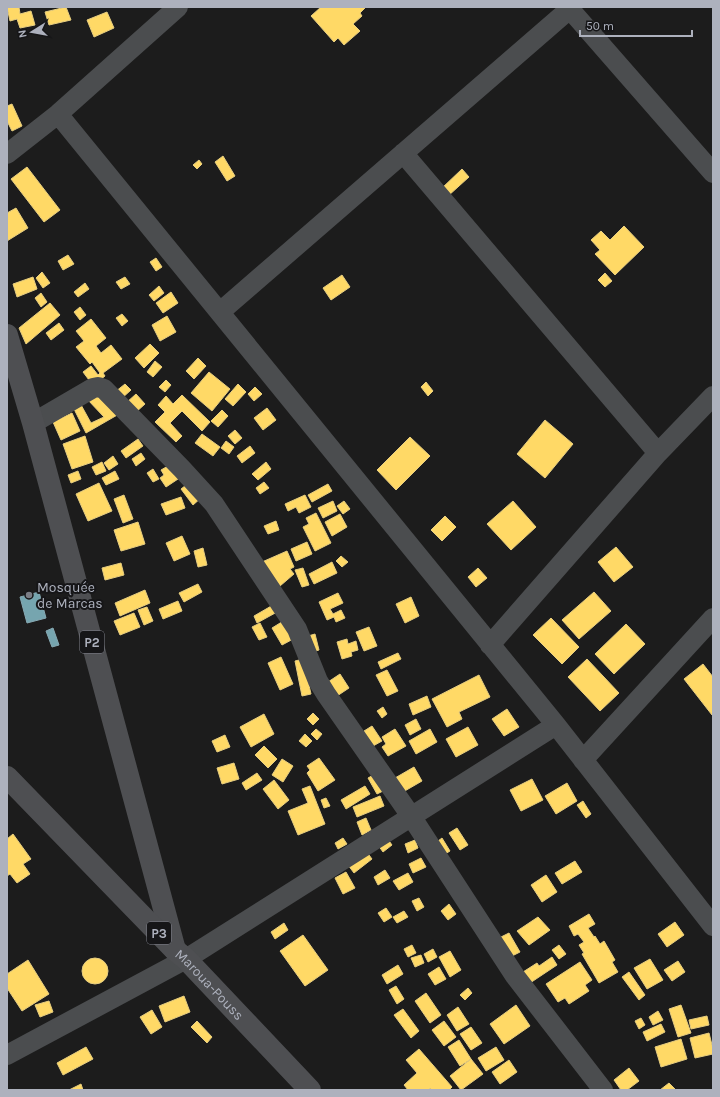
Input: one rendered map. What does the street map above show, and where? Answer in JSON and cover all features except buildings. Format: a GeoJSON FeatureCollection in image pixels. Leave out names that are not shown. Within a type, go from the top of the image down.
{"type":"FeatureCollection","features":[{"type":"Feature","properties":{"kind":"main road","name":"P2"},"geometry":{"type":"LineString","coordinates":[[7,335],[33,423],[181,954]]}},
{"type":"Feature","properties":{"kind":"main road","name":"Maroua-Pouss"},"geometry":{"type":"LineString","coordinates":[[7,777],[181,954],[310,1090]]}},
{"type":"Feature","properties":{"kind":"street"},"geometry":{"type":"LineString","coordinates":[[7,154],[58,114],[178,7]]}},
{"type":"Feature","properties":{"kind":"street"},"geometry":{"type":"LineString","coordinates":[[220,312],[570,8],[713,173]]}},
{"type":"Feature","properties":{"kind":"street"},"geometry":{"type":"LineString","coordinates":[[58,114],[556,725],[713,926]]}},
{"type":"Feature","properties":{"kind":"street"},"geometry":{"type":"LineString","coordinates":[[403,153],[658,453]]}},
{"type":"Feature","properties":{"kind":"street"},"geometry":{"type":"LineString","coordinates":[[33,423],[87,392],[98,387],[104,389],[214,504],[297,629],[318,681],[411,816],[515,976],[603,1090]]}},
{"type":"Feature","properties":{"kind":"street"},"geometry":{"type":"LineString","coordinates":[[490,645],[658,453],[713,396]]}},
{"type":"Feature","properties":{"kind":"street"},"geometry":{"type":"LineString","coordinates":[[583,760],[713,618]]}},
{"type":"Feature","properties":{"kind":"street"},"geometry":{"type":"LineString","coordinates":[[7,1055],[181,954],[411,816],[556,725]]}},
{"type":"Feature","properties":{"kind":"place","name":"Mosquée de Marcas"},"geometry":{"type":"Point","coordinates":[29,595]}}]}
